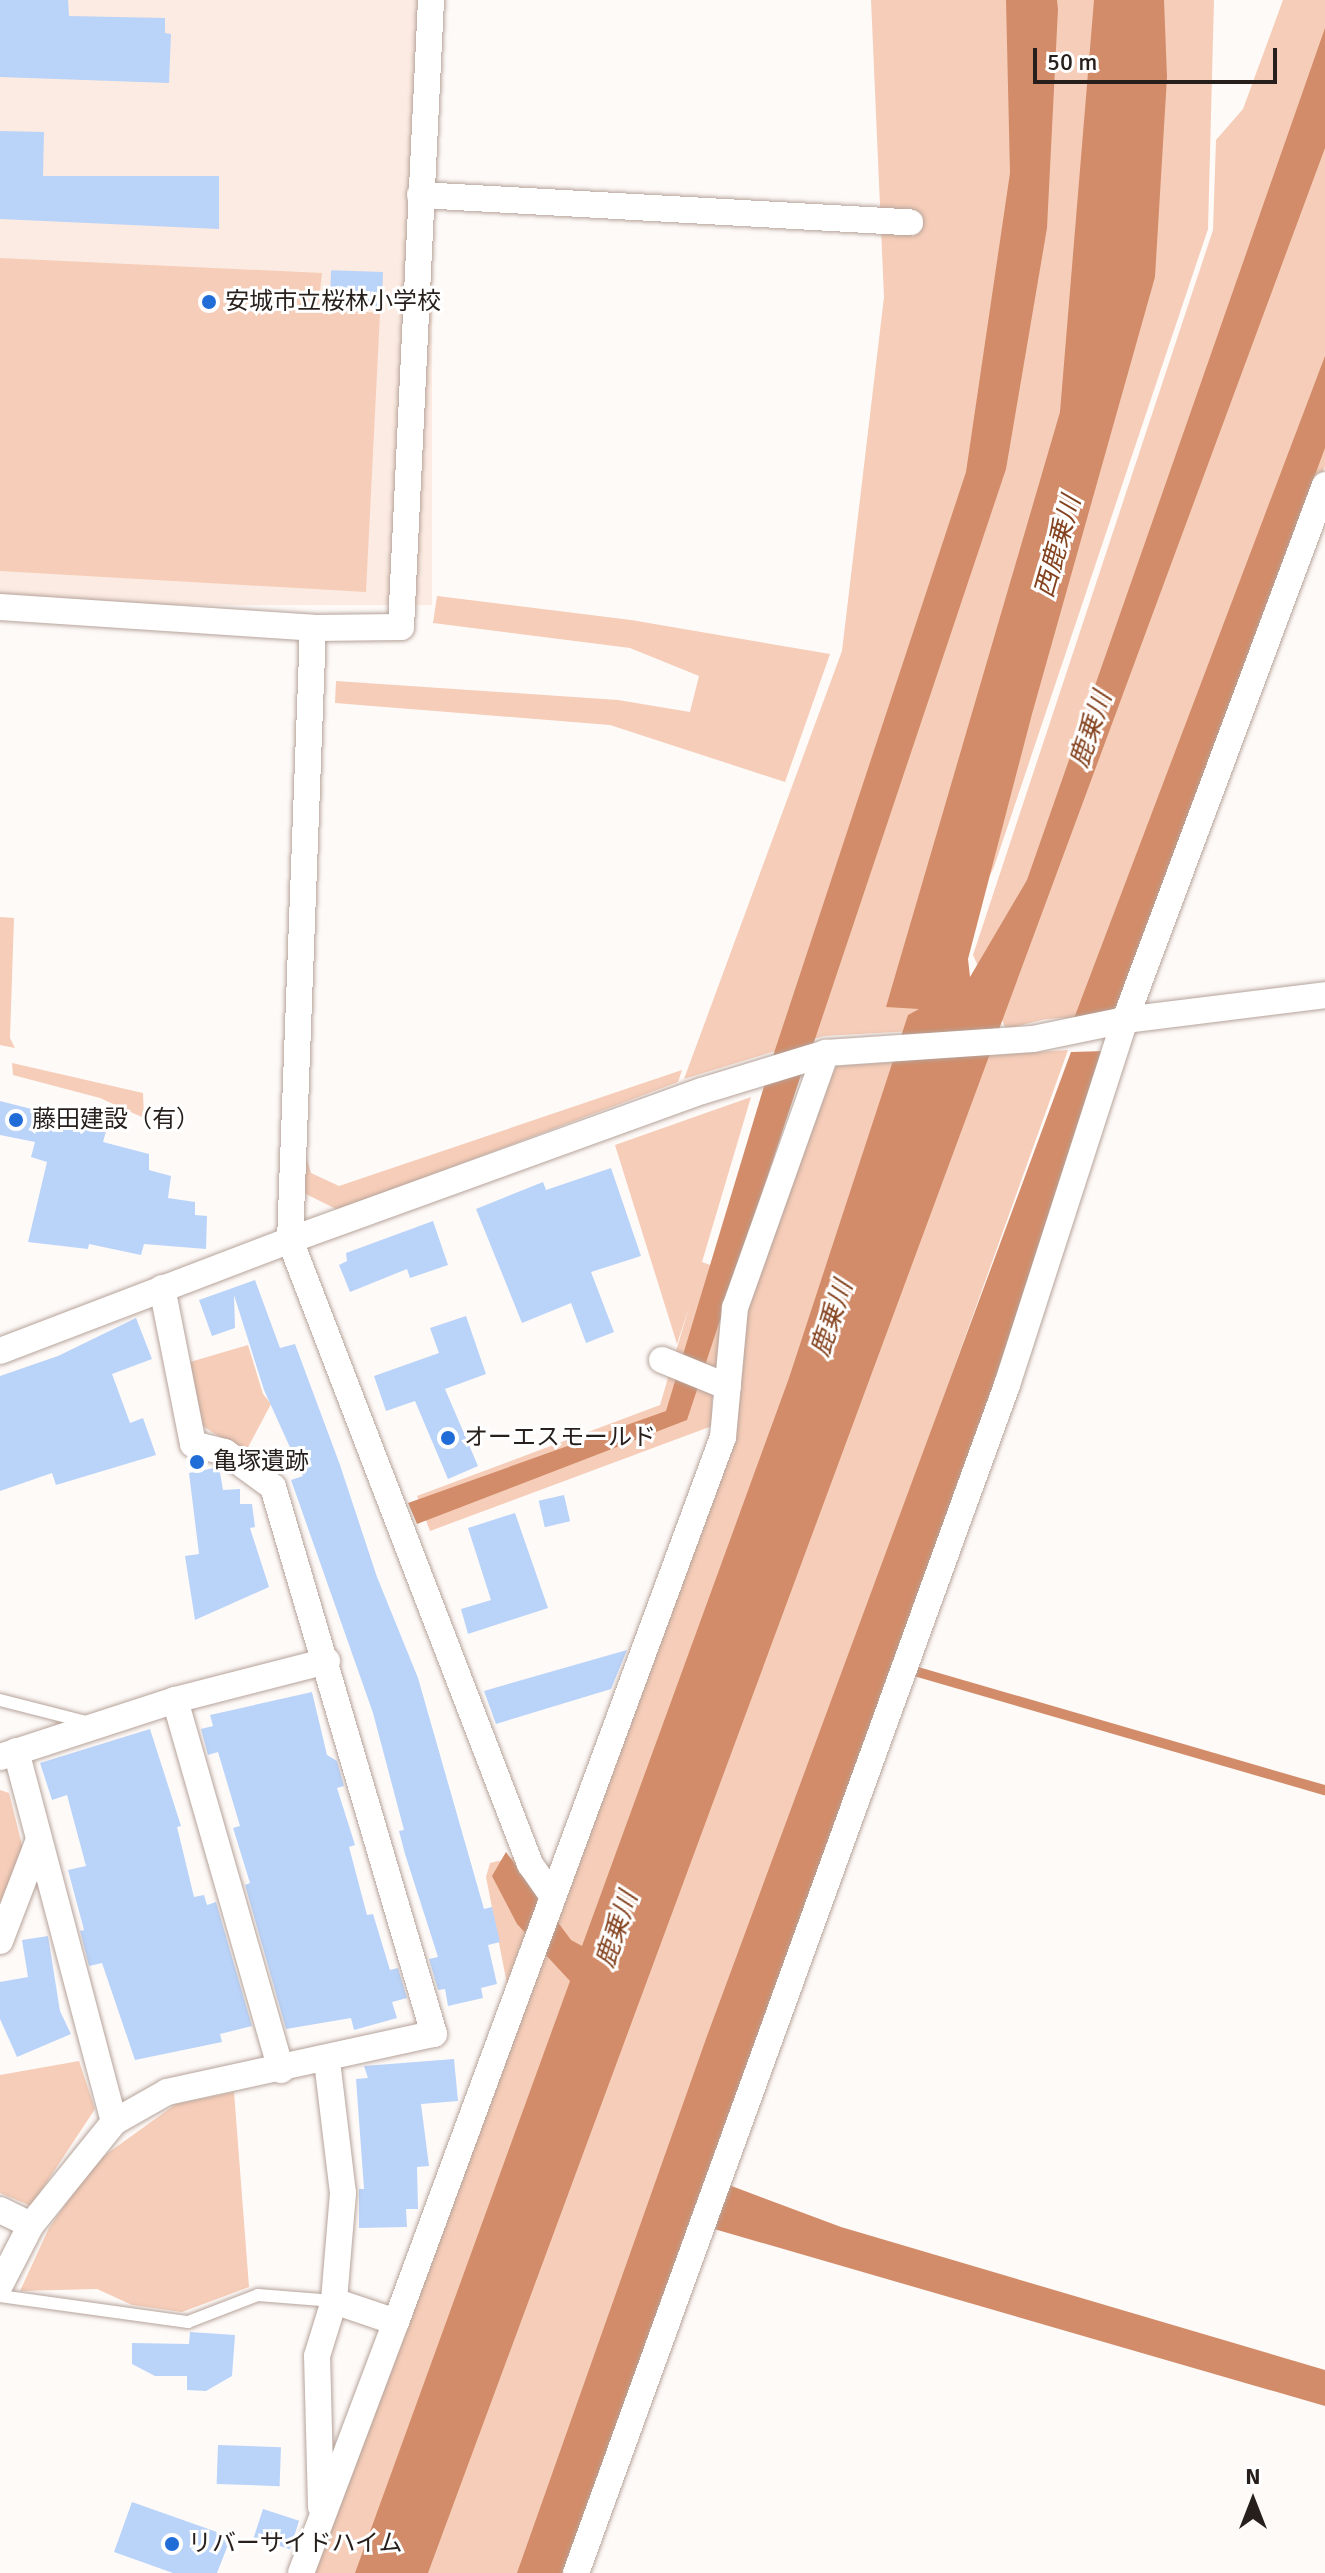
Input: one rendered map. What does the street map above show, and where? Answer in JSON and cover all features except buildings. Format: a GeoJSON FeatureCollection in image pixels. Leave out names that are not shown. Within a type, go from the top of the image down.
{"type":"FeatureCollection","features":[{"type":"Feature","properties":{"kind":"street"},"geometry":{"type":"LineString","coordinates":[[0,607],[313,628],[401,627],[431,0]]}},
{"type":"Feature","properties":{"kind":"street"},"geometry":{"type":"LineString","coordinates":[[420,195],[910,222]]}},
{"type":"Feature","properties":{"kind":"street"},"geometry":{"type":"LineString","coordinates":[[576,2573],[1007,1385],[1125,1020],[1325,485]]}},
{"type":"Feature","properties":{"kind":"street"},"geometry":{"type":"LineString","coordinates":[[313,628],[290,1240],[530,1864],[549,1905]]}},
{"type":"Feature","properties":{"kind":"street"},"geometry":{"type":"LineString","coordinates":[[0,1351],[290,1240],[755,1074],[826,1053],[1007,1041],[1125,1020],[1325,995]]}},
{"type":"Feature","properties":{"kind":"street"},"geometry":{"type":"LineString","coordinates":[[301,2573],[723,1437],[735,1308],[826,1053]]}},
{"type":"Feature","properties":{"kind":"street"},"geometry":{"type":"LineString","coordinates":[[0,2285],[31,2225],[114,2122],[167,2092],[327,2061],[434,2034],[327,1661],[273,1487],[225,1452],[193,1444],[162,1288]]}},
{"type":"Feature","properties":{"kind":"street"},"geometry":{"type":"LineString","coordinates":[[680,1368],[728,1387]]}},
{"type":"Feature","properties":{"kind":"street"},"geometry":{"type":"LineString","coordinates":[[114,2122],[38,1842],[8,1754],[175,1700],[327,1661]]}},
{"type":"Feature","properties":{"kind":"street"},"geometry":{"type":"LineString","coordinates":[[175,1700],[281,2070]]}},
{"type":"Feature","properties":{"kind":"street"},"geometry":{"type":"LineString","coordinates":[[0,1941],[38,1842]]}},
{"type":"Feature","properties":{"kind":"street"},"geometry":{"type":"LineString","coordinates":[[321,2519],[317,2356],[334,2301],[343,2193],[327,2061]]}},
{"type":"Feature","properties":{"kind":"street"},"geometry":{"type":"LineString","coordinates":[[0,2210],[31,2225]]}},
{"type":"Feature","properties":{"kind":"street"},"geometry":{"type":"LineString","coordinates":[[334,2301],[396,2322]]}},
{"type":"Feature","properties":{"kind":"lane"},"geometry":{"type":"LineString","coordinates":[[0,1700],[97,1725]]}},
{"type":"Feature","properties":{"kind":"lane"},"geometry":{"type":"LineString","coordinates":[[0,2296],[188,2322],[258,2295],[334,2301]]}},
{"type":"Feature","properties":{"kind":"shaded area","name":"安城市立桜林小学校"},"geometry":{"type":"Polygon","coordinates":[[[0,0],[432,0],[432,605],[0,605],[0,0]]]}},
{"type":"Feature","properties":{"kind":"shaded area"},"geometry":{"type":"Polygon","coordinates":[[[871,0],[1214,0],[1208,229],[994,867],[912,1031],[824,1036],[684,1079],[842,651],[884,297],[871,0]]]}},
{"type":"Feature","properties":{"kind":"shaded area"},"geometry":{"type":"Polygon","coordinates":[[[1283,0],[1325,0],[1325,466],[1123,1015],[1046,1019],[1006,1029],[973,955],[1213,230],[1216,140],[1243,109],[1283,0]]]}},
{"type":"Feature","properties":{"kind":"shaded area"},"geometry":{"type":"Polygon","coordinates":[[[0,258],[322,273],[318,309],[380,313],[366,592],[0,571],[0,258]]]}},
{"type":"Feature","properties":{"kind":"shaded area"},"geometry":{"type":"Polygon","coordinates":[[[437,596],[631,620],[830,654],[785,782],[610,725],[335,703],[336,681],[618,700],[690,712],[699,676],[630,648],[433,623],[437,596]]]}},
{"type":"Feature","properties":{"kind":"shaded area"},"geometry":{"type":"Polygon","coordinates":[[[0,917],[14,918],[10,1038],[15,1048],[0,1045],[0,917]]]}},
{"type":"Feature","properties":{"kind":"shaded area"},"geometry":{"type":"Polygon","coordinates":[[[1068,1050],[750,1937],[530,2573],[313,2573],[735,1431],[742,1325],[833,1073],[837,1066],[1068,1050]]]}},
{"type":"Feature","properties":{"kind":"shaded area"},"geometry":{"type":"Polygon","coordinates":[[[12,1063],[143,1093],[144,1118],[100,1098],[13,1075],[12,1063]]]}},
{"type":"Feature","properties":{"kind":"shaded area"},"geometry":{"type":"Polygon","coordinates":[[[682,1070],[678,1082],[338,1210],[300,1191],[303,1146],[311,1173],[339,1186],[682,1070]]]}},
{"type":"Feature","properties":{"kind":"shaded area"},"geometry":{"type":"Polygon","coordinates":[[[751,1097],[702,1262],[737,1275],[712,1400],[712,1426],[430,1531],[417,1496],[660,1405],[690,1304],[677,1344],[615,1145],[751,1097]]]}},
{"type":"Feature","properties":{"kind":"shaded area"},"geometry":{"type":"Polygon","coordinates":[[[248,1345],[263,1394],[271,1404],[245,1453],[201,1425],[190,1362],[248,1345]]]}},
{"type":"Feature","properties":{"kind":"shaded area"},"geometry":{"type":"Polygon","coordinates":[[[0,1790],[9,1793],[23,1849],[0,1913],[0,1790]]]}},
{"type":"Feature","properties":{"kind":"shaded area"},"geometry":{"type":"Polygon","coordinates":[[[515,1857],[532,1933],[520,1947],[507,1984],[486,1877],[490,1863],[515,1857]]]}},
{"type":"Feature","properties":{"kind":"shaded area"},"geometry":{"type":"Polygon","coordinates":[[[79,2061],[95,2109],[31,2206],[0,2193],[0,2075],[79,2061]]]}},
{"type":"Feature","properties":{"kind":"shaded area"},"geometry":{"type":"Polygon","coordinates":[[[234,2092],[249,2287],[182,2312],[132,2305],[97,2289],[20,2291],[49,2228],[94,2163],[176,2104],[234,2092]]]}},
{"type":"Feature","properties":{"kind":"water"},"geometry":{"type":"Polygon","coordinates":[[[1006,0],[1057,0],[1058,9],[1047,228],[1006,469],[813,1045],[773,1056],[966,472],[1010,173],[1006,0]]]}},
{"type":"Feature","properties":{"kind":"water"},"geometry":{"type":"Polygon","coordinates":[[[1094,0],[1164,0],[1167,77],[1155,277],[1032,714],[968,959],[970,977],[1027,880],[1325,28],[1325,148],[428,2573],[355,2573],[570,1981],[517,1924],[492,1876],[506,1852],[571,1940],[582,1946],[789,1378],[908,1015],[919,1009],[886,1007],[1060,412],[1094,0]]]}},
{"type":"Feature","properties":{"kind":"water"},"geometry":{"type":"Polygon","coordinates":[[[1325,356],[1325,448],[1115,1016],[1073,1021],[1325,356]]]}},
{"type":"Feature","properties":{"kind":"water"},"geometry":{"type":"Polygon","coordinates":[[[1105,1051],[942,1541],[713,2179],[841,2227],[1325,2370],[1325,2406],[697,2224],[572,2573],[517,2573],[707,2036],[1071,1052],[1105,1051]]]}},
{"type":"Feature","properties":{"kind":"water"},"geometry":{"type":"Polygon","coordinates":[[[802,1072],[687,1420],[417,1524],[408,1503],[666,1411],[765,1083],[802,1072]]]}},
{"type":"Feature","properties":{"kind":"waterway"},"geometry":{"type":"LineString","coordinates":[[904,1668],[1325,1790]]}},
{"type":"Feature","properties":{"kind":"place","name":"安城市立桜林小学校"},"geometry":{"type":"Point","coordinates":[209,302]}},
{"type":"Feature","properties":{"kind":"place","name":"藤田建設（有）"},"geometry":{"type":"Point","coordinates":[16,1120]}},
{"type":"Feature","properties":{"kind":"place","name":"オーエスモールド"},"geometry":{"type":"Point","coordinates":[448,1438]}},
{"type":"Feature","properties":{"kind":"place","name":"亀塚遺跡"},"geometry":{"type":"Point","coordinates":[197,1462]}},
{"type":"Feature","properties":{"kind":"place","name":"リバーサイドハイム"},"geometry":{"type":"Point","coordinates":[172,2544]}},
{"type":"Feature","properties":{"kind":"water label","name":"西鹿乗川"},"geometry":{"type":"Point","coordinates":[1059,547]}},
{"type":"Feature","properties":{"kind":"water label","name":"鹿乗川"},"geometry":{"type":"Point","coordinates":[1092,730]}},
{"type":"Feature","properties":{"kind":"water label","name":"鹿乗川"},"geometry":{"type":"Point","coordinates":[833,1319]}},
{"type":"Feature","properties":{"kind":"water label","name":"鹿乗川"},"geometry":{"type":"Point","coordinates":[618,1930]}}]}
